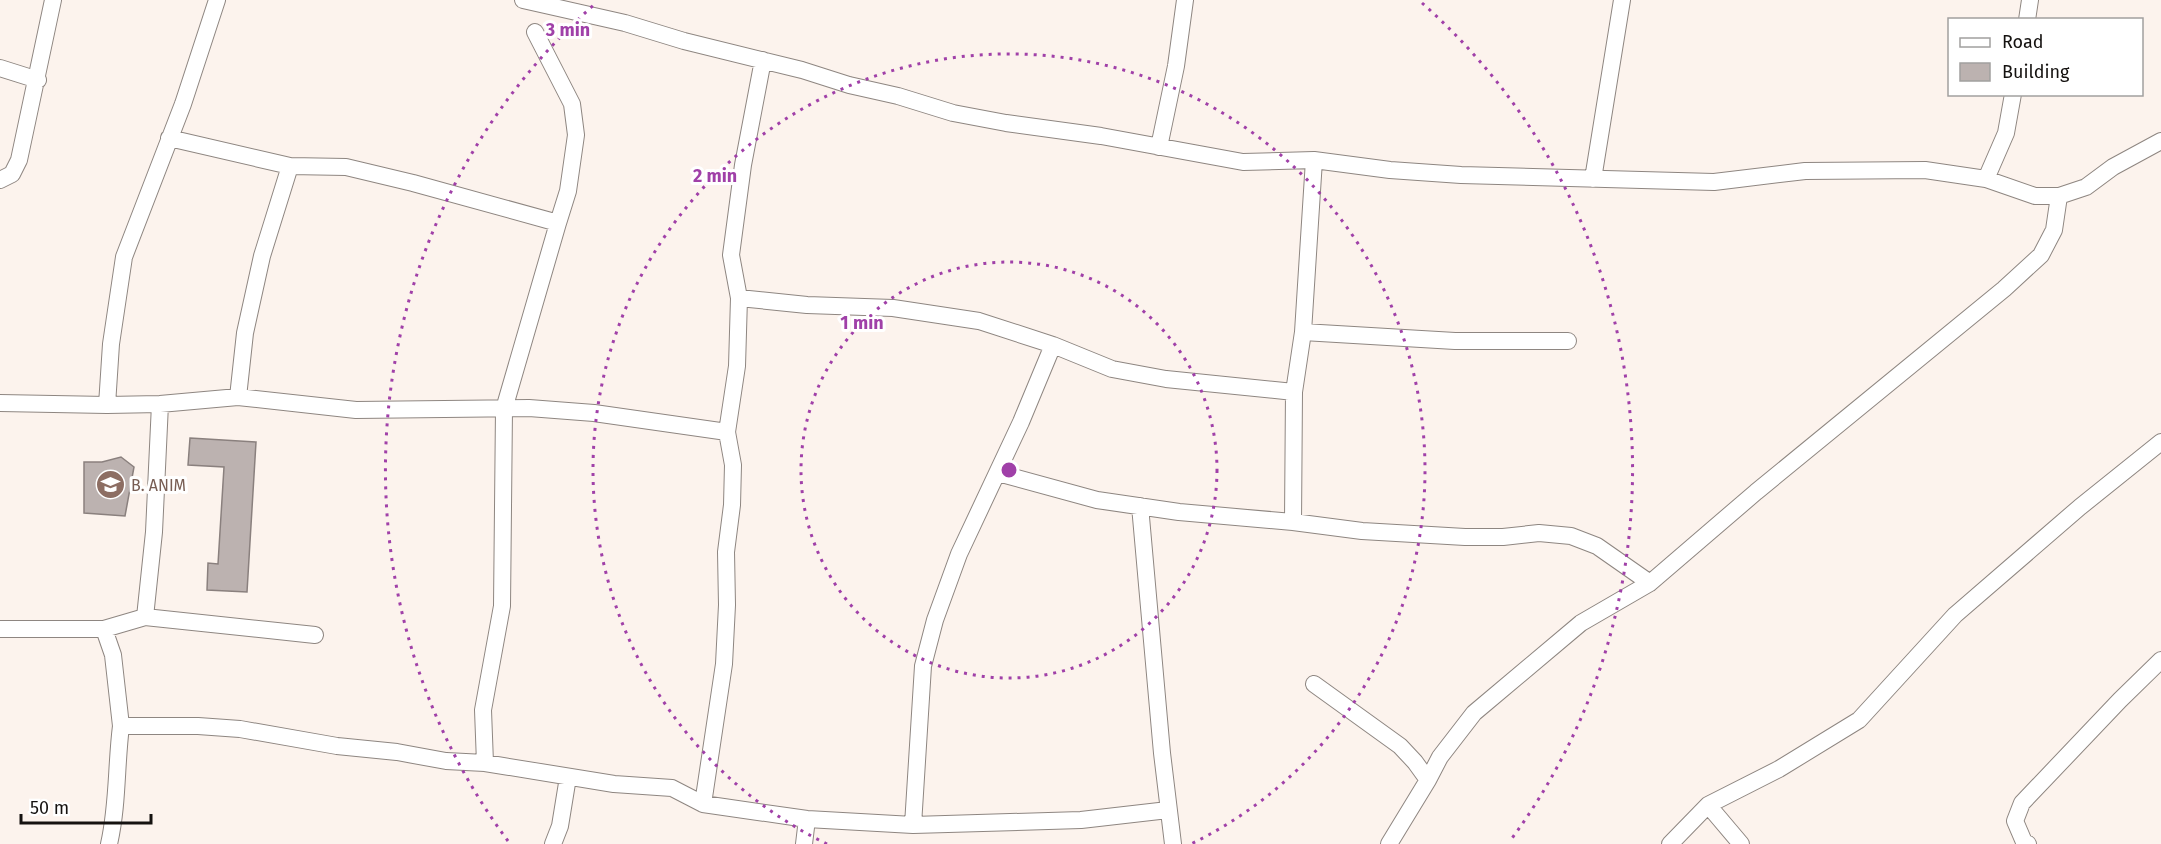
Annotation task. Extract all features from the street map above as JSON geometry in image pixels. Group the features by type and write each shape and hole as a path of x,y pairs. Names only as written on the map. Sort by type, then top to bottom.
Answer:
{"street":[{"path":"0,180 12,174 19,160 38,80 46,26 53,0"},
{"path":"107,405 111,344 124,257 183,104 218,0"},
{"path":"524,0 625,23 953,113 1006,123 1101,135 1242,162 1314,160 1390,170 1714,182 1805,171 1925,170 1986,179 2035,196 2059,196 2086,187 2114,167 2161,141"},
{"path":"1159,147 1176,66 1185,0"},
{"path":"1593,179 1622,0"},
{"path":"2027,18 2030,0"},
{"path":"485,763 483,710 502,606 504,409 568,191 576,135 572,104 535,32"},
{"path":"703,804 724,664 727,605 726,552 732,505 733,465 727,432 737,366 739,298 731,255 743,165 763,60"},
{"path":"0,68 38,80"},
{"path":"1986,179 2006,134 2013,96"},
{"path":"169,138 290,166 346,168 413,183 558,224"},
{"path":"1293,522 1294,392 1303,332 1314,160"},
{"path":"238,397 245,333 262,256 290,166"},
{"path":"1389,844 1440,757 1474,713 1581,623 1650,584 1756,492 2012,282 2041,255 2054,230 2059,196"},
{"path":"739,298 807,305 893,308 979,321 1053,345 1112,369 1166,379 1294,392"},
{"path":"1303,332 1455,341 1568,341"},
{"path":"913,825 923,666 932,631 959,554 998,473 1053,345"},
{"path":"0,403 160,404 238,397 356,410 529,408 594,413 727,432"},
{"path":"145,617 154,532 160,404"},
{"path":"1670,844 1708,805 1779,769 1859,720 1955,615 2080,507 2161,442"},
{"path":"998,473 1096,500 1179,512 1293,522 1362,531 1464,537 1503,537 1539,533 1571,536 1597,546 1650,584"},
{"path":"1140,506 1173,844"},
{"path":"0,629 104,629 145,617 315,635"},
{"path":"104,629 113,655 121,726 116,797 109,844"},
{"path":"2028,844 2024,842 2015,821 2022,802 2161,660"},
{"path":"1314,684 1400,746 1428,780"},
{"path":"121,726 198,726 240,729 337,747 485,763 614,784 672,788 703,804 807,819 913,825 1081,820 1168,810"},
{"path":"553,844 560,826 568,777"},
{"path":"1708,805 1741,844"},
{"path":"804,844 807,819"}],"building":[{"path":"190,438 256,442 247,592 207,590 208,563 218,564 224,467 188,465"},
{"path":"121,457 134,467 125,516 84,513 84,462 102,462"}],"place":[{"name":"B. ANIM","path":"110,485"}]}
